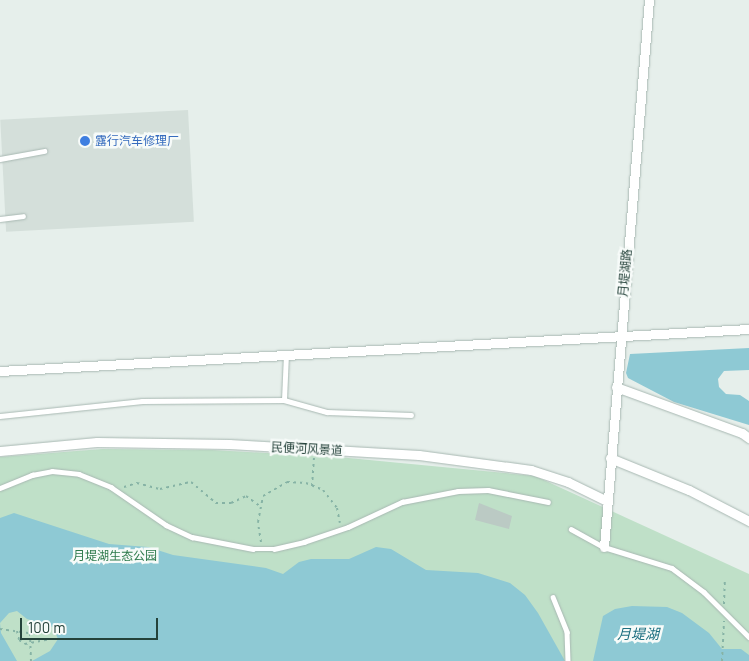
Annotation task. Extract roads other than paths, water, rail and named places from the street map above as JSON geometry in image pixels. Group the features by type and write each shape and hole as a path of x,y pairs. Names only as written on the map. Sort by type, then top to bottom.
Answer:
{"street":[{"name":"月堤湖路","path":"604,547 649,0"},
{"path":"0,371 749,329"},
{"path":"616,388 742,433 749,438"},
{"name":"民便河风景道","path":"0,452 97,442 313,449 419,455 502,465 568,482 607,501"},
{"path":"610,458 689,490 749,521"}],"lane":[{"path":"0,159 44,151"},
{"path":"0,219 23,216"},
{"path":"284,400 286,354"},
{"path":"0,416 23,411 142,401 284,400 327,412 411,415"},
{"path":"0,488 32,475 52,471 79,474 117,491 166,524 192,537 228,546 262,549 304,542 340,530 402,502 458,491 488,490 548,502"},
{"path":"571,529 604,547 672,568 704,592 749,637"},
{"path":"553,597 564,624 568,661"}],"water":[{"path":"749,348 749,370 724,371 718,379 719,387 726,394 740,395 749,401 749,425 674,402 628,378 626,373 630,354"},
{"path":"14,513 109,544 148,547 173,555 266,568 283,574 299,562 311,559 349,559 376,547 391,549 426,570 478,573 510,583 525,595 538,613 565,661 32,661 50,651 58,639 53,627 27,619 17,611 9,613 0,623 0,518"},
{"name":"月堤湖","path":"632,606 667,607 682,613 709,633 722,649 741,649 749,655 749,661 593,661 603,616 615,609"},
{"path":"0,623 1,633 17,661 0,661"}],"place":[{"name":"露行汽车修理厂","path":"85,141"}],"park label":[{"name":"月堤湖生态公园","path":"115,556"}]}
